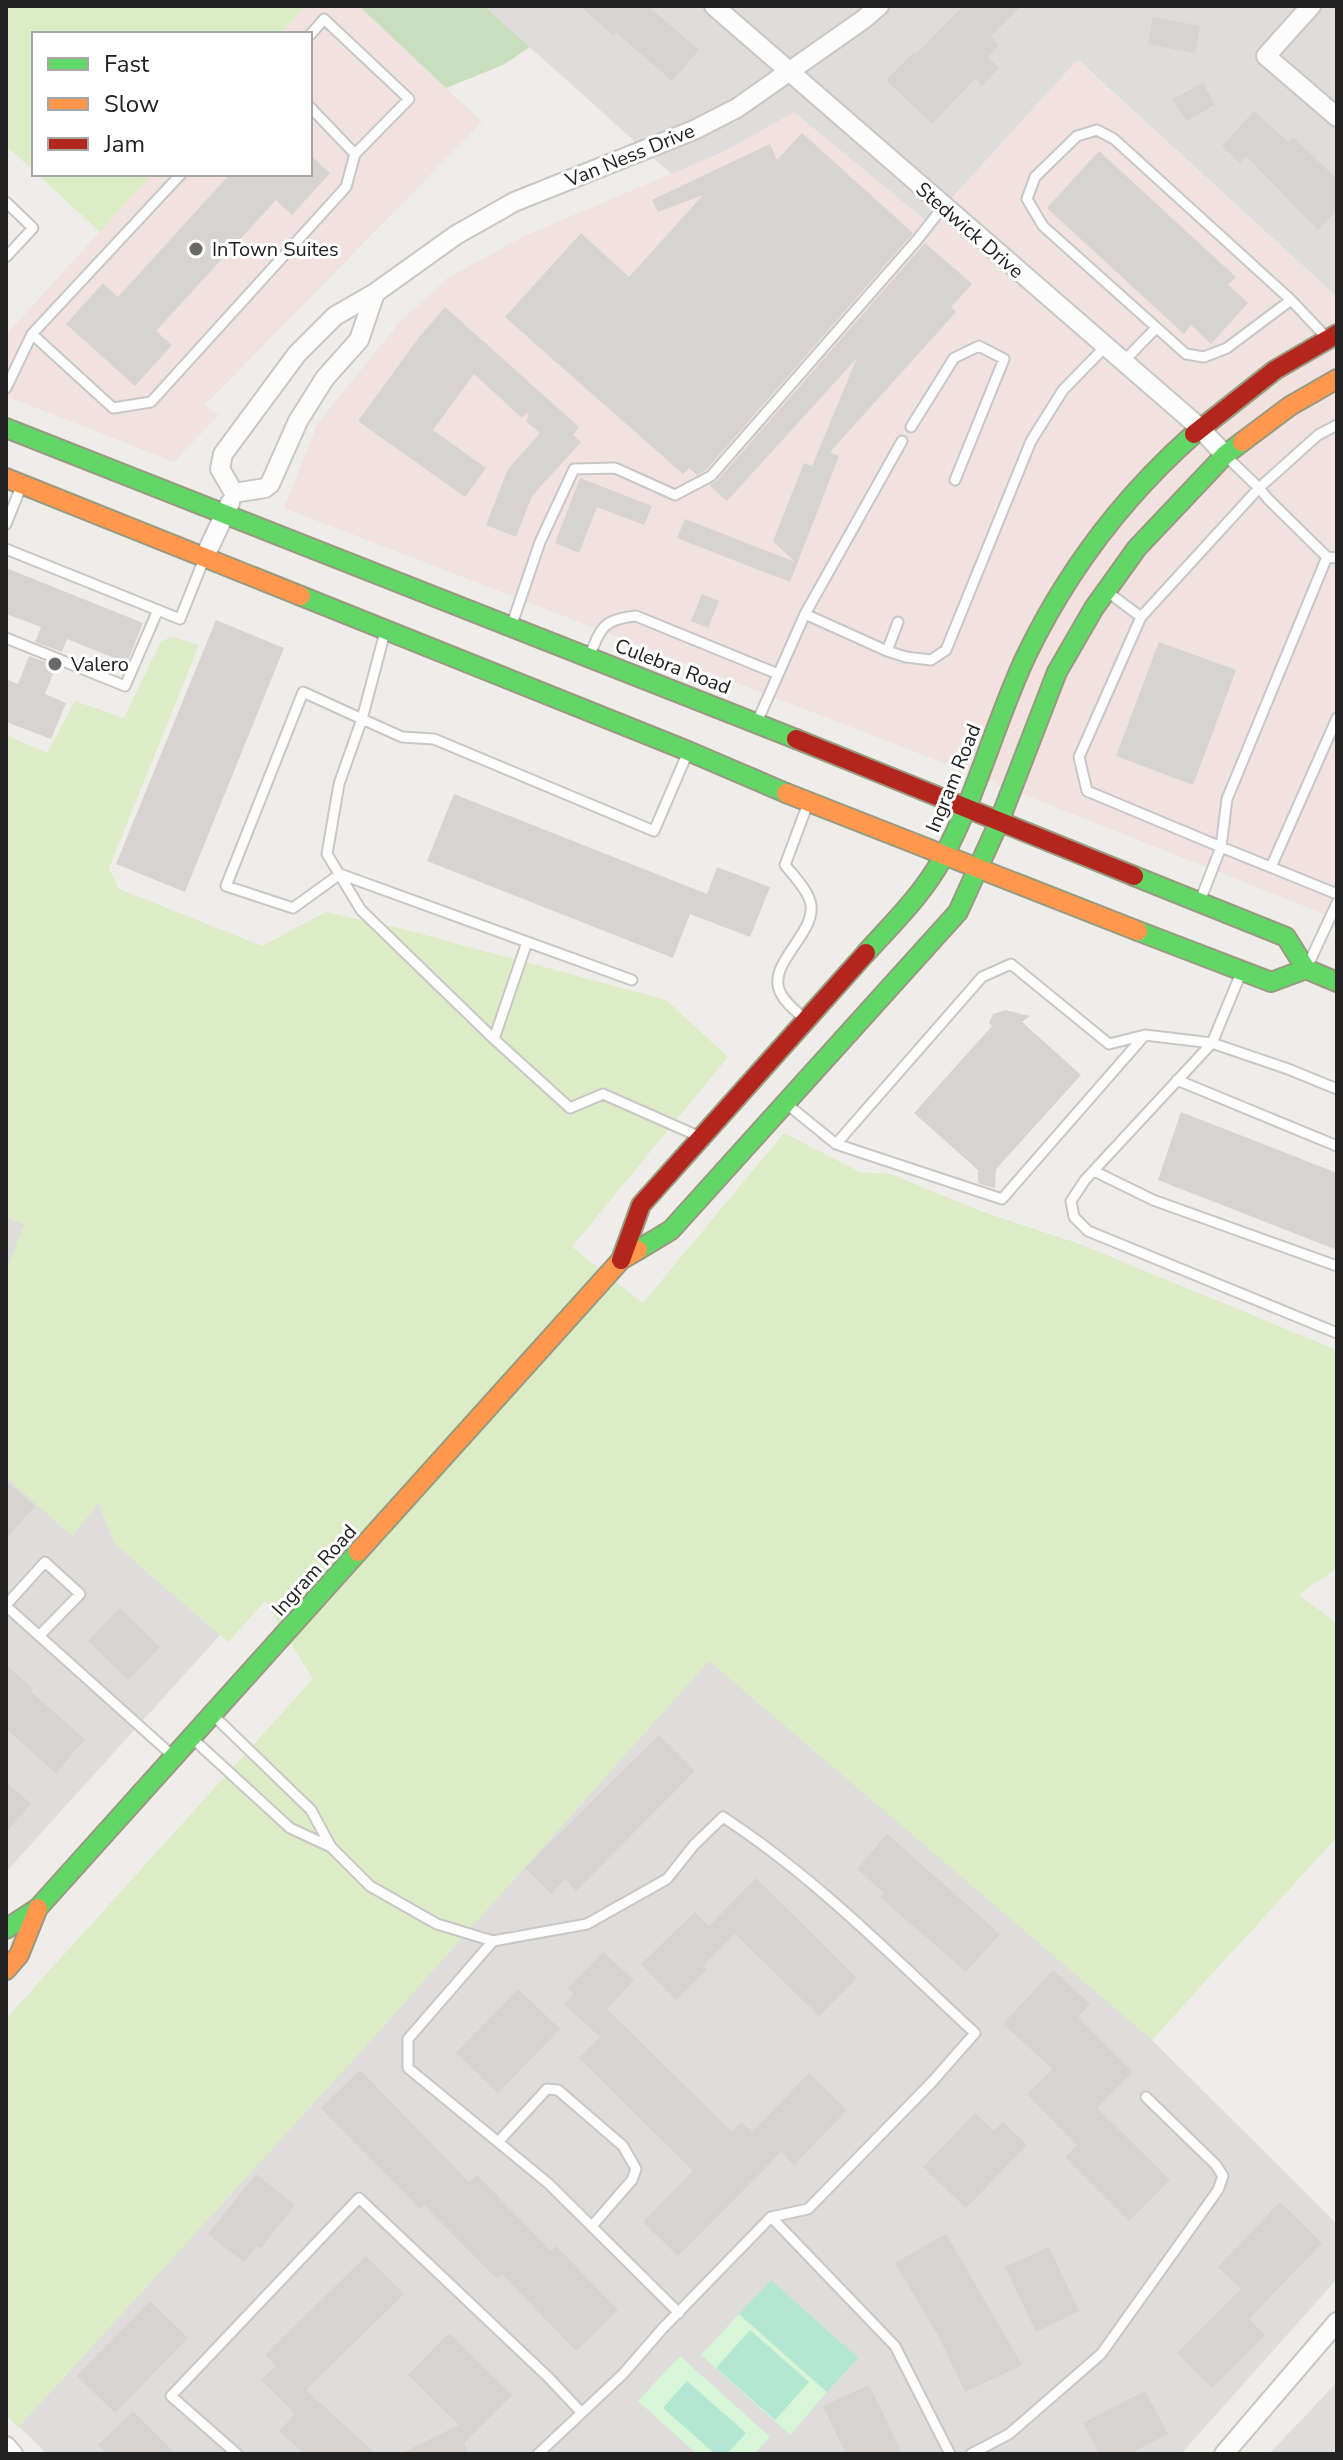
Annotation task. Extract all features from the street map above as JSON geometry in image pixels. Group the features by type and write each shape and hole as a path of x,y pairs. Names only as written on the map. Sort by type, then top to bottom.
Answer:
{"street":[{"name":"Stedwick Drive","path":"714,6 1199,427 1225,455"},
{"name":"Van Ness Drive","path":"234,493 220,469 223,454 297,354 335,316 375,293 456,235 514,202 694,130 737,108 879,6"},
{"path":"1311,6 1266,56 1337,117"},
{"path":"205,556 234,493 265,488 270,484 298,421 325,378 359,340 375,293"},
{"name":"Ingram Road","path":"621,1260 641,1205 919,894 944,855 1026,656 1064,582 1108,521 1152,471 1199,427 1264,378 1332,336"},
{"name":"Ingram Road","path":"6,1929 38,1908 214,1716 621,1260 671,1230 958,912 999,822 1057,672 1106,591 1137,548 1225,455 1290,406 1337,379"},
{"name":"Culebra Road","path":"6,428 756,723 1286,937 1306,969"},
{"path":"14,481 688,751 808,803 1271,982 1306,969 1337,982"},
{"name":"Ingram Road","path":"6,1970 19,1955 38,1908"},
{"path":"1224,2454 1337,2322"},
{"path":"6,2446 13,2454"}],"lane":[{"path":"32,334 113,408 151,402 346,187 355,154 409,99 324,19 312,33"},
{"path":"312,109 355,154"},
{"path":"1291,300 1227,348 1204,357 1186,354 1043,226 1027,199 1035,177 1077,136 1097,130 1114,139 1332,336"},
{"path":"6,388 32,334 179,176"},
{"path":"6,202 33,228 6,257"},
{"path":"511,627 540,542 574,469 615,468 675,495 711,476 943,207"},
{"path":"1123,362 1156,328"},
{"path":"911,427 954,358 979,346 1004,359 955,480"},
{"path":"805,614 906,657 931,660 946,650 1031,441 1063,390 1105,347"},
{"path":"1337,425 1318,435 1259,488 1141,617 1079,757 1087,791 1337,894"},
{"path":"756,723 805,614 902,441"},
{"path":"1199,902 1221,847 1227,799 1332,558 1225,455"},
{"path":"6,524 14,481"},
{"path":"6,549 180,619 205,556"},
{"path":"1106,591 1141,617"},
{"path":"6,638 125,686 158,610"},
{"path":"590,657 600,628 618,618 636,616 778,674"},
{"path":"887,651 898,622"},
{"path":"386,629 362,719 339,784 327,854 361,910 570,1108 603,1094 701,1138"},
{"path":"340,874 293,908 226,886 303,692 402,737 434,739 654,831 688,751"},
{"path":"1271,867 1337,718"},
{"path":"806,1020 778,989 779,974 812,917 810,901 785,865 808,803"},
{"path":"340,874 632,980"},
{"path":"1306,969 1337,903"},
{"path":"494,1039 527,942"},
{"path":"836,1144 982,977 1011,964 1109,1044 1145,1035 1212,1043 1337,1089"},
{"path":"1242,971 1212,1043 1094,1171 1071,1201 1074,1217 1088,1231 1337,1333"},
{"path":"785,1103 836,1144 1002,1199 1145,1035"},
{"path":"1177,1080 1337,1146"},
{"path":"1094,1171 1153,1200 1337,1266"},
{"path":"39,1636 80,1594 45,1562 6,1606 39,1636 134,1722 174,1757"},
{"path":"214,1716 311,1810 331,1847 370,1886 437,1924 493,1941 587,1924 667,1879 694,1845 723,1817 752,1836 850,1918 975,2033 932,2082 808,2209 771,2217 623,2374 539,2454"},
{"path":"193,1739 290,1828 331,1847"},
{"path":"493,1941 408,2039 408,2068 549,2184 679,2313"},
{"path":"498,2142 547,2089 558,2090 623,2146 636,2169 632,2180 592,2226"},
{"path":"971,2454 1009,2434 1101,2354 1218,2190 1223,2176 1216,2165 1146,2097"},
{"path":"237,2454 171,2396 359,2198 581,2412"},
{"path":"771,2217 895,2346 950,2454"}],"shaded area":[{"path":"306,6 359,6 482,122 205,405 219,415 174,462 6,396 6,335 150,176 312,176 312,32 282,32"},
{"path":"484,6 1337,6 1337,297 1078,60 929,223 723,152 671,174"},
{"path":"1077,60 1337,297 1337,919 957,768 284,508 317,424 399,323 446,279 524,236 723,152 794,112 929,223"},
{"path":"6,1136 78,1451 115,1544 220,1635 6,1872"},
{"path":"539,1430 1337,2224 1337,2279 1181,2454 47,2454 6,2414 6,2019"},
{"path":"1337,2382 1337,2454 1269,2454"}],"green space":[{"path":"6,6 306,6 282,32 32,32 32,169 6,146"},
{"path":"359,6 484,6 530,47 503,65 446,88"},
{"path":"39,176 150,176 100,232"},
{"path":"173,637 199,645 109,868 119,889 262,946 326,912 403,929 666,1000 728,1057 572,1247 643,1303 784,1133 860,1172 891,1174 980,1211 1077,1243 1337,1350 1337,1568 1299,1595 1337,1623 1337,1837 1152,2040 709,1661 366,2046 18,2428 6,2414 6,2019 313,1679 265,1601 228,1642 115,1544 99,1503 72,1536 6,1477 6,1271 24,1224 6,1217 6,735 47,753 75,701 124,718 161,641"},
{"path":"771,2280 858,2358 827,2392 739,2314"},
{"path":"739,2314 827,2392 790,2435 701,2355"},
{"path":"750,2330 809,2382 775,2420 716,2368"},
{"path":"680,2356 770,2437 754,2454 697,2454 638,2401"},
{"path":"687,2381 746,2433 727,2454 715,2454 663,2408"}],"building":[{"path":"580,6 648,6 699,50 672,81 616,32 613,35"},
{"path":"963,6 1021,6 991,36 999,45 988,57 999,68 982,86 975,79 932,124 886,80"},
{"path":"1153,17 1200,26 1195,53 1148,44"},
{"path":"1203,83 1215,105 1186,121 1173,99"},
{"path":"1254,111 1288,142 1293,137 1337,179 1337,210 1318,230 1246,156 1240,163 1222,146"},
{"path":"802,133 913,233 706,470 697,475 689,468 683,474 505,317 581,233 629,277 703,195 658,212 652,200 770,144 777,160"},
{"path":"1099,151 1236,277 1228,285 1248,303 1211,344 1191,325 1184,334 1047,208"},
{"name":"InTown Suites","path":"312,157 330,173 292,215 276,200 156,331 172,345 135,386 66,324 103,283 118,297 228,176 312,176"},
{"path":"925,243 972,284 951,307 956,312 830,452 839,456 790,582 677,538 685,519 795,562 773,541 804,463 812,466 857,358 727,501 709,485 717,481"},
{"path":"445,307 579,427 573,435 581,442 532,496 516,537 486,525 508,469 540,433 526,421 529,414 522,418 474,374 433,430 486,468 465,497 358,421"},
{"path":"580,478 652,506 644,525 597,507 579,553 555,543"},
{"path":"6,568 143,623 127,663 67,639 62,652 35,642 41,627 6,614"},
{"path":"702,594 719,601 708,628 691,621"},
{"path":"216,620 284,648 185,892 116,864"},
{"path":"1159,642 1236,670 1193,785 1116,756"},
{"path":"29,656 56,666 45,694 66,703 51,739 6,722 6,679 18,684"},
{"path":"454,794 707,894 717,867 770,887 750,937 690,914 673,958 427,861"},
{"path":"1005,1010 1030,1016 1022,1022 1081,1075 996,1169 995,1188 978,1183 978,1170 914,1113 992,1026 989,1023 993,1014"},
{"path":"1181,1112 1337,1173 1337,1250 1158,1180"},
{"path":"6,1481 35,1506 6,1539"},
{"path":"120,1608 160,1647 128,1680 88,1641"},
{"path":"6,1665 33,1689 31,1692 85,1739 56,1773 6,1729"},
{"path":"659,1735 695,1771 576,1891 565,1879 551,1894 525,1868"},
{"path":"6,1782 31,1804 6,1832"},
{"path":"887,1834 1000,1934 966,1972 880,1897 884,1893 857,1869"},
{"path":"756,1878 857,1978 819,2016 735,1934 703,1966 707,1970 676,2000 641,1964 695,1912 709,1926"},
{"path":"603,1952 634,1980 607,2009 732,2132 741,2122 752,2132 809,2073 847,2110 794,2165 781,2152 678,2256 643,2222 693,2171 579,2058 600,2037 564,2004 574,1994 568,1988"},
{"path":"1053,1970 1090,2004 1078,2017 1133,2072 1097,2108 1170,2180 1129,2221 1065,2157 1077,2145 1027,2094 1053,2069 1003,2024"},
{"path":"518,1989 560,2029 498,2093 456,2053"},
{"path":"360,2070 469,2182 477,2175 551,2251 556,2246 618,2310 576,2351 502,2274 497,2279 424,2205 420,2209 321,2108"},
{"path":"975,2113 994,2131 1003,2122 1027,2145 966,2208 923,2167"},
{"path":"256,2174 295,2205 261,2248 257,2246 244,2262 208,2234"},
{"path":"1280,2202 1322,2243 1249,2319 1265,2335 1212,2388 1177,2353 1241,2289 1218,2267"},
{"path":"946,2234 1022,2365 965,2392 940,2339 895,2263"},
{"path":"1049,2247 1079,2311 1036,2332 1005,2267"},
{"path":"366,2256 404,2294 306,2390 376,2454 305,2454 279,2431 295,2414 261,2380 276,2366 265,2355"},
{"path":"150,2301 188,2338 115,2413 77,2376"},
{"path":"449,2333 512,2395 464,2443 469,2454 400,2454 459,2425 408,2375"},
{"path":"869,2385 902,2454 846,2454 823,2406"},
{"path":"1145,2391 1168,2434 1129,2454 1099,2454 1083,2423"},
{"path":"133,2411 176,2454 107,2454 98,2445"}],"traffic: fast":[{"path":"6,428 796,739"},
{"path":"866,953 917,896 942,859 966,810 1026,656 1078,565 1120,510 1194,434"},
{"path":"638,1250 671,1230 958,912 999,822 1057,672 1094,608 1137,548 1225,455 1242,442"},
{"path":"301,596 786,793"},
{"path":"1134,876 1286,937 1306,969 1337,982"},
{"path":"1138,931 1271,982 1306,969"},
{"path":"6,1929 38,1908 358,1552"}],"traffic: slow":[{"path":"1242,442 1290,406 1337,379"},
{"path":"6,478 301,596"},
{"path":"786,793 1138,931"},
{"path":"358,1552 621,1260 638,1250"},
{"path":"6,1970 19,1955 38,1908"}],"traffic: jam":[{"path":"1194,434 1275,370 1337,334"},
{"path":"796,739 1134,876"},
{"path":"621,1260 641,1205 866,953"}],"place":[{"name":"InTown Suites","path":"196,249"},
{"name":"Valero","path":"55,664"}]}
